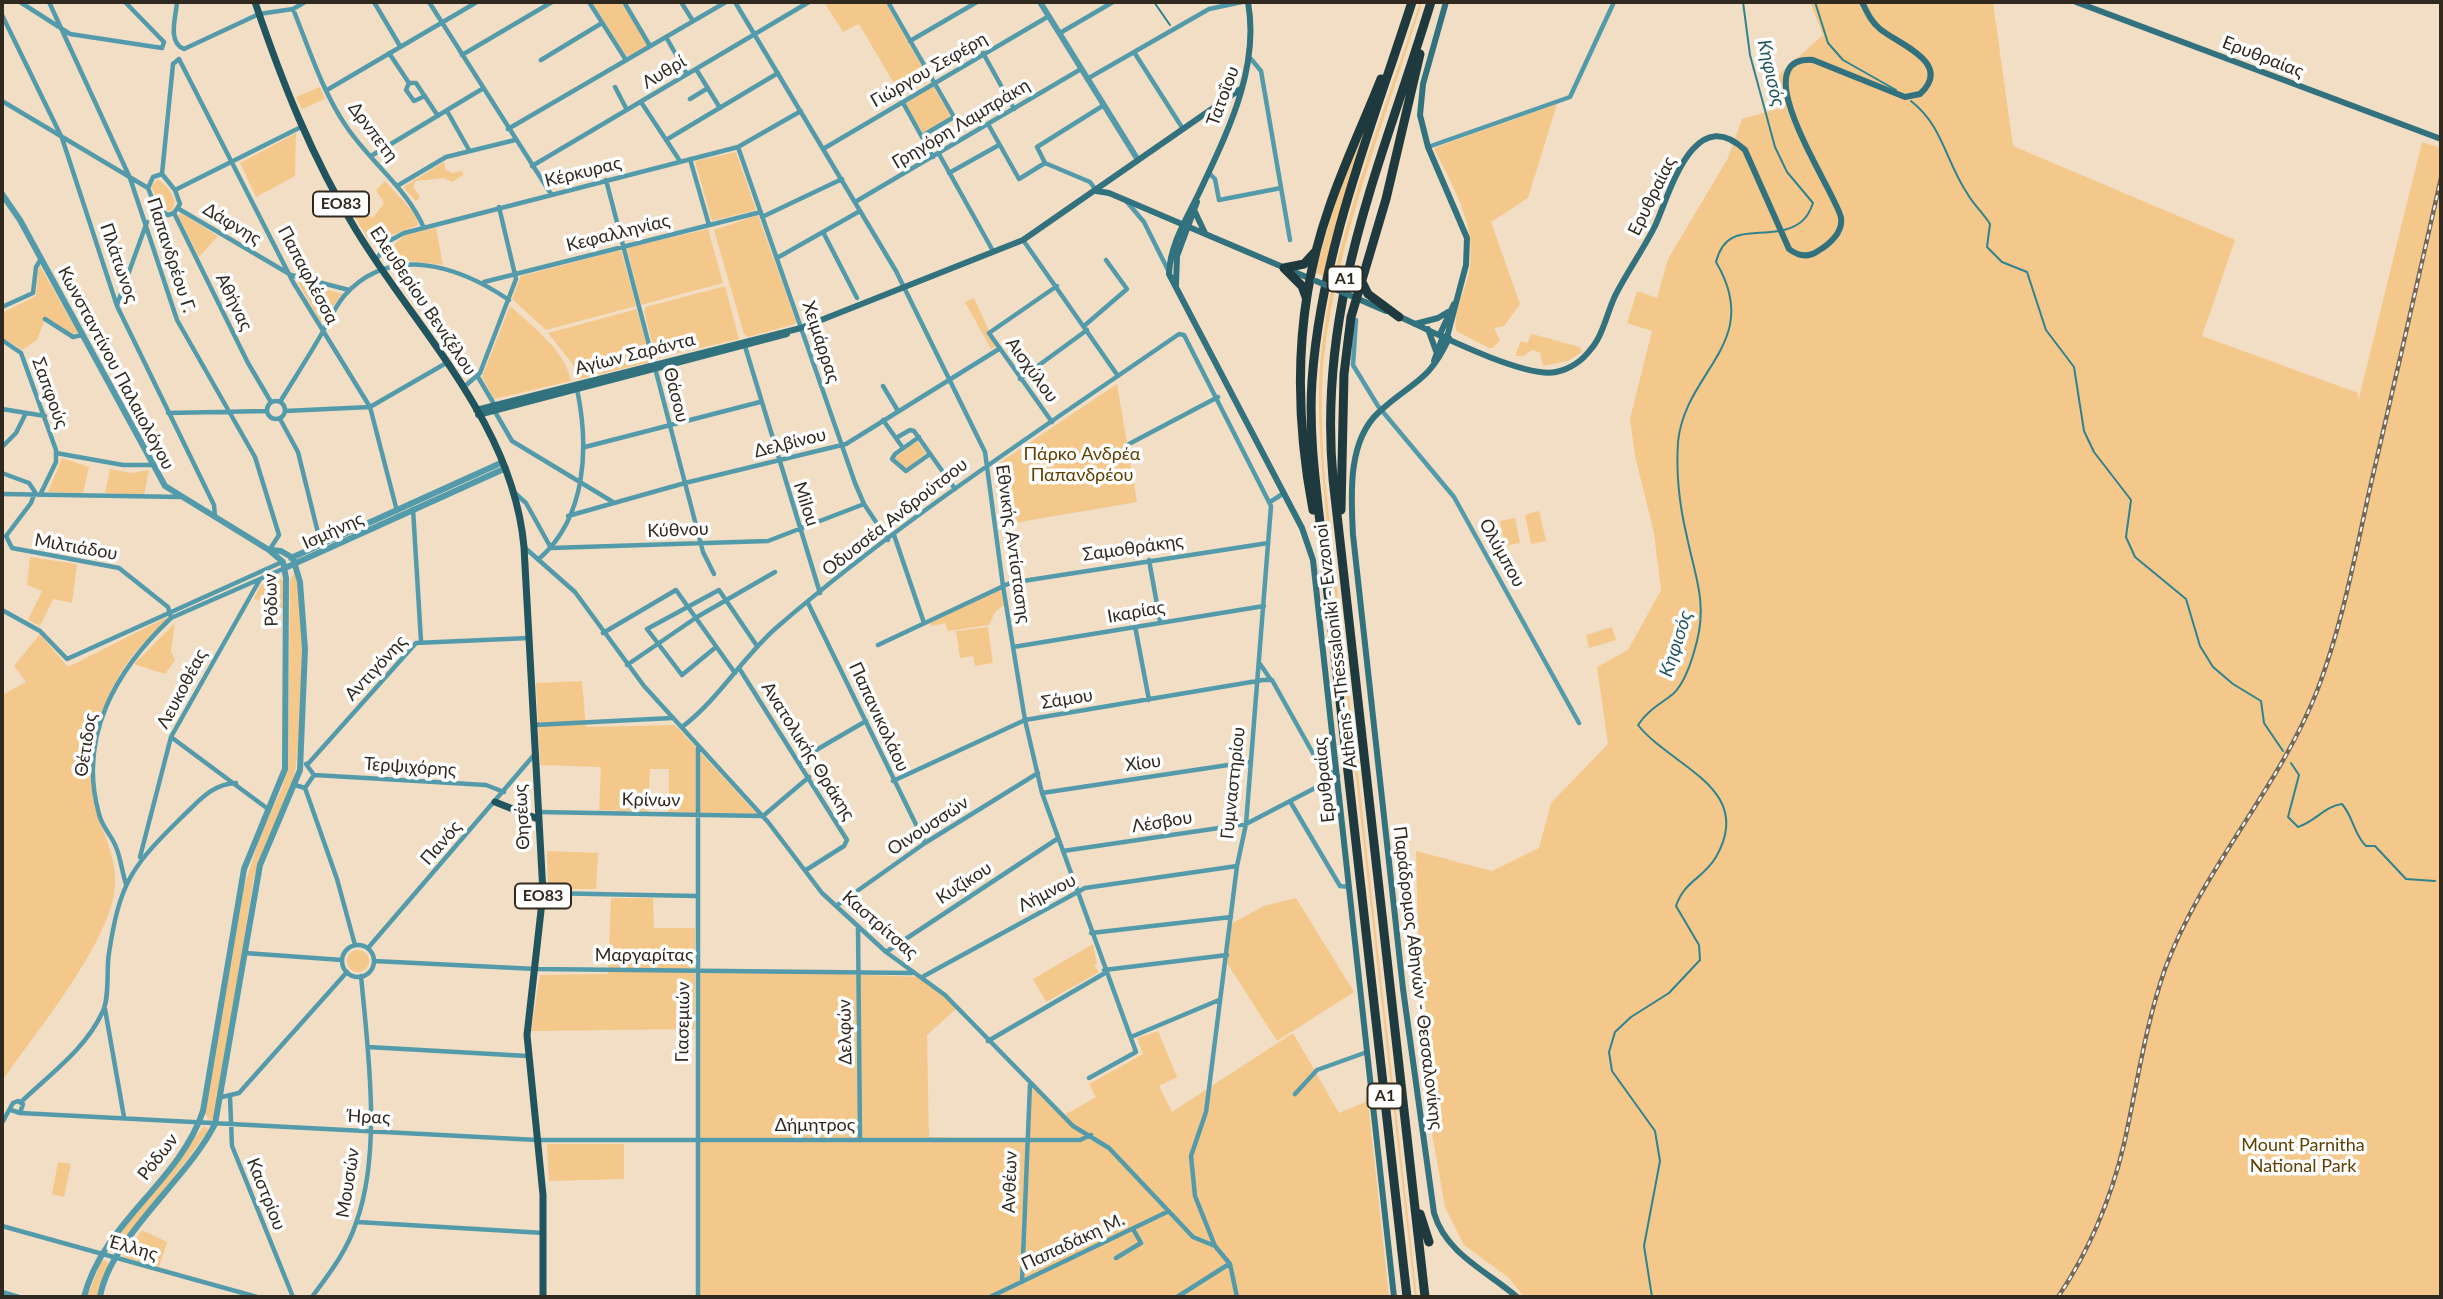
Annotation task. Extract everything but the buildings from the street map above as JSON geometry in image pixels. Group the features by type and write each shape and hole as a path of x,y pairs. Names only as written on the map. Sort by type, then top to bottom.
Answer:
{"highway":[{"name":"Athens - Thessaloniki - Evzonoi","path":"1407,1297 1311,415 1317,331 1339,233 1412,2"},
{"name":"Athens - Thessaloniki - Evzonoi","path":"1425,1297 1330,452 1329,386 1335,334 1359,227 1431,2"},
{"path":"1341,547 1344,374 1353,319 1352,297 1372,247 1415,81 1425,21"},
{"path":"1324,548 1313,510 1303,444 1301,376 1306,299 1313,280 1317,250 1328,208 1402,32"},
{"path":"1284,268 1304,264 1317,250"},
{"path":"1284,268 1302,286 1306,299"},
{"path":"1362,275 1368,294 1399,317"},
{"path":"1414,1196 1429,1242"}],"main road":[{"name":"Ελευθερίου Βενιζέλου","path":"255,2 301,127 328,181 376,261 464,387 504,465"},
{"name":"Τατοΐου","path":"1186,226 1243,86 1251,59 1253,35 1248,2"},
{"name":"Παράδρομος Αθηνών - Θεσσαλονίκης","path":"1446,2 1420,98 1421,127 1465,230 1468,252 1459,292 1433,366 1419,383 1381,410 1365,429 1357,454 1352,498 1353,536 1403,989 1431,1197 1438,1224 1452,1246 1517,1297"},
{"name":"Ερυθραίας","path":"1097,191 1124,199 1415,324 1537,373 1557,372 1578,363 1595,343 1628,270 1655,226 1677,169 1690,152 1703,142 1725,138 1745,150 1783,239 1795,254 1811,255 1832,241 1841,224 1840,212 1820,178 1798,126 1786,85 1792,67 1802,61 1813,60 1905,97 1920,94 1929,82 1928,66 1921,56 1879,28 1862,2"},
{"name":"Ερυθραίας","path":"2076,2 2441,139"},
{"path":"1138,160 1243,86"},
{"name":"Αγίων Σαράντα","path":"477,412 801,328 1023,240 1138,160"},
{"path":"1169,218 1193,209 1198,223 1207,234 1189,237 1181,245"},
{"name":"Ερυθραίας","path":"1178,290 1175,266 1186,226"},
{"path":"1170,274 1172,254 1186,226"},
{"name":"Ερυθραίας","path":"1170,274 1306,537 1315,572 1394,1297"},
{"name":"Παράδρομος Αθηνών - Θεσσαλονίκης","path":"1433,366 1459,292"},
{"path":"1415,324 1438,318 1451,309"},
{"path":"1428,329 1436,352"},
{"name":"Αγίων Σαράντα","path":"494,407 577,389 655,366"},
{"name":"Θησέως","path":"504,465 516,494 523,547 543,893 536,969 528,1016 527,1056 545,1233 543,1297"},
{"path":"495,802 538,816"}],"street":[{"path":"20,2 62,31 159,48 164,44 125,2"},
{"name":"Παπανδρέου Γ.","path":"49,2 130,178 147,222 177,320 255,457 278,527 279,538 269,550"},
{"path":"177,2 173,37 179,47 188,48 260,14 293,9 305,2"},
{"path":"374,2 400,46"},
{"path":"429,2 551,194"},
{"path":"326,90 477,2"},
{"path":"462,55 552,2"},
{"path":"589,2 626,60"},
{"path":"624,2 650,46"},
{"path":"681,2 693,21"},
{"path":"508,129 726,2"},
{"name":"Εθνικής Αντίστασης","path":"735,2 904,286 950,378 988,464 1013,647 1025,720 1042,793 1136,1052 1089,1078"},
{"name":"Λυθρί","path":"532,166 809,2"},
{"path":"889,2 954,117 922,136"},
{"path":"910,40 977,2"},
{"path":"1040,2 1138,160"},
{"path":"1060,33 1112,2"},
{"path":"1087,79 1213,8 1242,2"},
{"path":"1428,147 1570,97 1614,2"},
{"name":"Δρνπετη","path":"293,9 326,90 345,124 415,208 424,228"},
{"name":"Πλάτωνος","path":"2,15 62,138 117,306 214,505 215,517"},
{"name":"Γιώργου Σεφέρη","path":"823,149 1049,16"},
{"path":"541,60 602,23"},
{"path":"666,37 687,74"},
{"path":"389,52 409,83"},
{"path":"1133,52 1183,129"},
{"path":"983,53 1014,109"},
{"name":"Παπαφλέσσα","path":"162,174 174,61 180,59 322,332 370,407 398,514"},
{"path":"1251,59 1261,71 1290,240"},
{"path":"696,69 720,108"},
{"name":"Γρηγόρη Λαμπράκη","path":"855,202 1082,69"},
{"path":"666,140 778,73"},
{"path":"409,83 416,83 438,116"},
{"path":"409,83 406,90 414,101 425,96"},
{"path":"615,87 627,110"},
{"path":"690,99 708,88"},
{"path":"371,156 482,89"},
{"path":"2,101 148,188 162,213 174,214 179,209 175,190 162,174 153,177 148,188"},
{"path":"902,101 922,136 949,173 993,251"},
{"path":"641,102 680,161"},
{"path":"1045,163 1037,147 1104,105"},
{"path":"447,111 469,150"},
{"name":"Κέρκυρας","path":"376,261 398,235 738,147 801,111"},
{"path":"988,124 1020,178 1027,185"},
{"path":"175,190 301,127"},
{"path":"397,186 446,156 515,140"},
{"path":"949,173 999,145"},
{"name":"Χειμάρρας","path":"738,147 864,504 888,540"},
{"path":"690,159 709,225"},
{"path":"1020,178 1045,163 1090,183 1097,191"},
{"path":"1208,172 1216,179 1219,200 1281,188"},
{"name":"Κεφαλληνίας","path":"483,283 709,225 762,215 842,179"},
{"name":"Θάσου","path":"606,180 701,543 714,575"},
{"name":"Κωνσταντίνου Παλαιολόγου","path":"2,194 41,259 164,486 269,550"},
{"name":"Ερυθραίας","path":"1124,199 1144,222 1170,274"},
{"path":"464,387 478,377 509,300 516,274 499,207"},
{"name":"Δάφνης","path":"179,209 291,275 350,290"},
{"path":"777,258 860,211"},
{"name":"Αθήνας","path":"174,214 248,363 271,402"},
{"path":"117,306 147,222"},
{"path":"823,232 857,298"},
{"path":"1023,240 1118,376"},
{"path":"382,251 395,265"},
{"path":"2,307 33,293 36,267 41,259"},
{"path":"1020,379 1086,328 1127,289 1106,260"},
{"path":"280,401 350,290 382,268 395,265 428,265 483,283 509,300"},
{"name":"Αισχύλου","path":"1052,422 999,349 990,331 1057,286"},
{"path":"46,319 73,337 82,335"},
{"name":"Ολύμπου","path":"1353,319 1352,361 1381,410 1454,497 1579,723"},
{"name":"Οδυσσέα Ανδρούτσου","path":"682,727 735,673 757,646 820,593 988,464 1179,334 1184,335"},
{"name":"Γυμναστηρίου","path":"1184,335 1270,502 1264,606 1248,762 1246,824 1237,866 1206,1112 1191,1156 1195,1196 1215,1246"},
{"name":"Σαπφούς","path":"2,340 20,352 56,453 123,466 152,465"},
{"name":"Milou","path":"744,344 820,593"},
{"name":"Δελβίνου","path":"568,516 685,483 842,445 999,349"},
{"path":"285,411 370,407 448,362"},
{"path":"478,377 512,440 614,503"},
{"path":"883,386 898,411"},
{"path":"540,558 551,548 581,483 585,447 577,389"},
{"path":"1129,444 1218,397"},
{"path":"267,411 271,402 280,401"},
{"path":"280,401 285,411"},
{"path":"585,447 760,402"},
{"path":"2,410 45,416"},
{"path":"168,413 267,411"},
{"path":"267,411 271,418 280,419"},
{"path":"280,419 285,411"},
{"path":"2,447 16,433 26,413"},
{"path":"280,419 298,452 321,545"},
{"path":"883,420 903,448"},
{"path":"896,438 912,429 954,489"},
{"path":"919,437 892,457 904,471 930,454"},
{"path":"37,495 56,462 56,453"},
{"name":"Ισμήνης","path":"171,615 504,465"},
{"path":"2,473 29,483 37,495"},
{"path":"1270,502 1284,493"},
{"path":"2,494 180,497"},
{"path":"516,494 526,503 551,548"},
{"name":"Μιλτιάδου","path":"37,495 7,534 6,541 12,548 119,568 162,600 171,615"},
{"name":"Κύθνου","path":"551,548 768,541 864,504"},
{"path":"412,507 421,641"},
{"name":"Ισμήνης","path":"295,560 321,545 398,514"},
{"path":"894,536 925,623"},
{"name":"Σαμοθράκης","path":"878,645 1003,586 1076,570 1268,543"},
{"name":"Καστρίτσας","path":"523,547 540,558 575,592 627,665 698,747 763,816 836,906 886,952 914,973 924,976 1073,1126 1109,1148 1193,1237 1215,1246 1230,1264 1237,1297"},
{"name":"Ρόδων","path":"100,1297 116,1258 197,1154 215,1124 226,1097 260,865 304,764 305,649 302,593 295,560 281,551 269,550"},
{"name":"Ρόδων","path":"85,1297 100,1253 183,1149 198,1124 244,869 285,769 284,565 269,550"},
{"path":"1149,560 1160,621"},
{"name":"Ισμήνης","path":"171,615 259,581 284,565"},
{"path":"627,665 697,617 775,572"},
{"name":"Λευκοθέας","path":"139,860 171,737 259,581"},
{"path":"716,647 682,675 647,631 717,590 727,600 757,646"},
{"path":"603,633 674,591 678,592 735,673"},
{"name":"Παπανικολάου","path":"808,603 925,843"},
{"name":"Ικαρίας","path":"1013,647 1264,606"},
{"path":"2,610 40,631 65,659 171,615"},
{"name":"Θέτιδος","path":"126,884 117,851 100,820 96,803 95,755 105,708 120,676 142,645 171,615"},
{"path":"1136,626 1149,700"},
{"name":"Αντιγόνης","path":"304,764 407,652 421,641 529,638"},
{"path":"1259,660 1315,757 1325,768 1338,776"},
{"name":"Ανατολικής Θράκης","path":"739,668 799,760 848,843 806,870"},
{"name":"Σάμου","path":"893,781 1025,720 1272,680"},
{"path":"533,725 672,718"},
{"path":"799,760 866,721"},
{"path":"171,737 268,809"},
{"name":"Γιασεμιών","path":"698,747 698,1297"},
{"name":"Πανός","path":"368,948 535,754"},
{"name":"Χίου","path":"1042,793 1248,762"},
{"path":"304,764 314,775 305,788"},
{"name":"Οινουσσών","path":"836,906 925,843 1038,773"},
{"name":"Τερψιχόρης","path":"314,775 486,785 503,792"},
{"name":"Λέσβου","path":"1063,851 1246,824 1291,803 1338,776"},
{"path":"763,816 809,778"},
{"name":"Θέτιδος","path":"11,1110 14,1102 22,1108 75,1051 104,1008 109,953 126,884 139,860 211,790 236,783"},
{"path":"295,785 305,788"},
{"path":"305,788 337,879 355,945"},
{"path":"1291,803 1340,886 1349,887"},
{"name":"Κρίνων","path":"538,816 763,816"},
{"name":"Κυζίκου","path":"886,952 1057,839"},
{"name":"Λήμνου","path":"924,976 1077,891 1237,866"},
{"path":"543,893 696,896"},
{"path":"1091,933 1231,917"},
{"name":"Δελφών","path":"858,926 860,1138"},
{"path":"355,945 368,948 374,961 372,968 361,976 347,972 342,960 348,947 355,945"},
{"path":"245,953 342,960"},
{"path":"988,1041 1105,972 1227,955"},
{"name":"Μαργαρίτας","path":"374,961 536,969 914,973"},
{"path":"226,1097 239,1093 347,972"},
{"name":"Μουσών","path":"312,1297 338,1260 357,1222 364,1191 369,1131 368,1047 361,976"},
{"path":"1130,1037 1220,1000"},
{"path":"104,1008 124,1117"},
{"path":"368,1047 527,1056"},
{"path":"1296,1094 1317,1070 1367,1052"},
{"name":"Ανθέων","path":"1022,1282 1030,1083"},
{"name":"Καστρίου","path":"226,1097 232,1146 293,1297"},
{"name":"Ήρας","path":"11,1110 22,1108 33,1115 124,1117 198,1124 537,1140"},
{"path":"2,1122 11,1110"},
{"name":"Δήμητρος","path":"537,1140 1080,1140 1091,1135"},
{"name":"Παπαδάκη Μ.","path":"990,1297 1167,1212"},
{"path":"357,1222 545,1233"},
{"name":"Έλλης","path":"2,1226 257,1297"},
{"path":"1116,1258 1141,1243 1133,1229"},
{"path":"1177,1297 1230,1264"},
{"path":"2,1292 19,1297"}],"green space":[{"path":"592,2 621,2 648,45 628,56 625,54"},
{"path":"824,2 885,2 930,80 902,97 859,24 843,32"},
{"path":"1420,2 1340,266 1324,357 1322,403 1325,480 1415,1297 1326,514 1319,386 1331,289 1343,241 1372,143"},
{"name":"Mount Parnitha National Park","path":"1810,2 1993,2 2013,146 2235,240 2202,336 2358,393 2358,402 2422,142 2441,148 2441,1297 1524,1297 1509,1278 1464,1245 1445,1207 1422,1077 1416,851 1492,871 1539,848 1551,803 1608,744 1597,667 1628,650 1661,590 1654,533 1635,456 1630,419 1652,331 1627,323 1637,291 1657,298 1668,259 1728,158 1742,119 1777,109 1774,79 1823,35"},
{"path":"933,86 951,117 923,134 905,103"},
{"path":"320,87 325,99 302,109 296,97"},
{"path":"1557,104 1528,198 1491,222 1520,304 1504,326 1494,328 1500,340 1493,348 1489,348 1456,331 1458,309 1469,272 1470,239 1462,208 1434,148"},
{"path":"1375,105 1324,276 1315,273 1336,200"},
{"path":"296,133 295,176 256,197 240,163"},
{"path":"736,152 756,210 712,221 695,161"},
{"path":"444,162 446,170 452,173 462,171 463,175 452,182 444,178 416,181 413,187 420,197 416,201 403,187"},
{"path":"158,179 169,189 175,201 172,211 162,210 151,186"},
{"path":"385,181 417,216 418,225 392,235 386,242 367,237 343,198 348,195 362,213 373,218 384,203 376,190"},
{"path":"181,213 218,236 199,257 178,216"},
{"path":"758,215 796,321 795,324 748,337 744,334 714,230"},
{"path":"436,228 443,265 393,259 386,252 405,235"},
{"path":"708,229 723,283 641,305 627,248"},
{"path":"621,250 636,306 546,330 512,299 521,276"},
{"path":"39,264 78,333 72,334 46,317 37,340 22,350 2,337 2,313 36,296"},
{"path":"297,281 342,294 321,323"},
{"path":"725,286 739,339 656,358 644,311 646,307"},
{"path":"974,298 996,346 991,349 965,302"},
{"path":"510,306 555,349 568,370 571,381 494,399 482,377"},
{"path":"637,309 651,362 579,379 571,362 548,333"},
{"path":"1532,334 1580,347 1582,352 1568,361 1543,366 1540,353 1532,350 1523,356 1515,356 1521,341 1527,343"},
{"name":"Πάρκο Ανδρέα Παπανδρέου","path":"1117,384 1137,502 1002,525 993,467"},
{"path":"917,441 926,453 906,469 895,458"},
{"path":"62,458 89,467 83,493 48,492"},
{"path":"110,469 131,473 149,470 144,495 105,493"},
{"path":"1539,511 1546,541 1531,544 1525,515"},
{"path":"1515,518 1520,543 1505,546 1500,521"},
{"path":"30,557 77,564 72,603 53,599 40,626 28,620 42,591 27,585"},
{"path":"295,572 299,587 302,642 301,709 296,764 293,781 261,856 253,882 220,1092 214,1118 210,1121 205,1113 243,890 261,833 282,788 288,766 290,580"},
{"path":"276,576 285,582 285,609 254,599 260,586"},
{"path":"1000,586 1004,605 995,612 989,625 948,631 945,623 931,626 930,621"},
{"path":"167,617 168,620 151,635 124,667 99,723 95,744 93,798 115,873 111,908 87,959 70,986 2,1081 2,695 26,682 14,666 40,634 68,667"},
{"path":"175,623 171,651 175,660 165,674 134,664"},
{"path":"988,627 993,663 975,666 973,656 960,658 956,631"},
{"path":"1612,627 1616,640 1589,648 1586,635"},
{"path":"582,681 586,727 675,725 757,814 668,812 669,769 650,769 648,812 599,810 601,767 540,765 536,683"},
{"path":"547,851 598,853 596,889 548,889"},
{"path":"611,898 653,898 654,928 695,928 695,1029 531,1031 540,975 608,974"},
{"path":"1296,898 1354,992 1277,1041 1225,960 1229,925 1264,906"},
{"path":"1093,944 1097,964 1094,965 1099,972 1046,1002 1033,979"},
{"path":"354,950 362,950 369,957 369,965 362,972 354,972 347,965 347,957"},
{"path":"698,969 923,977 957,1008 927,1035 929,1137 1026,1139 1030,1083 1063,1116 1096,1097 1089,1084 1143,1054 1137,1038 1158,1031 1177,1077 1159,1086 1172,1112 1293,1033 1339,1113 1368,1101 1389,1297 699,1297"},
{"path":"204,1126 209,1130 117,1252 109,1252 112,1242"},
{"path":"547,1144 624,1144 624,1179 549,1181"},
{"path":"58,1162 71,1164 64,1197 52,1194"},
{"path":"142,1230 167,1242 159,1267 123,1257"},
{"path":"102,1259 109,1263 97,1297 87,1297"}],"waterway":[{"path":"1154,2 1170,25"},
{"name":"Κηφισός","path":"1743,2 1750,55 1775,147 1787,172 1813,203 1803,221 1784,230"},
{"path":"1815,2 1828,43 1843,60 1896,90"},
{"path":"1911,101 1930,121 1960,181 1990,224 1987,247 2002,262 2027,272 2046,330 2074,367 2084,431 2094,452 2131,500 2126,537 2135,557 2186,599 2200,646 2213,667 2233,684 2261,701 2264,723 2283,751"},
{"name":"Κηφισός","path":"1652,1297 1644,1246 1660,1161 1655,1131 1612,1071 1609,1052 1615,1032 1631,1017 1669,993 1700,960 1699,945 1676,906 1684,890 1716,857 1725,833 1725,813 1718,796 1704,781 1652,740 1638,725 1673,694 1681,683 1688,669 1700,627 1699,589 1681,502 1678,442 1684,417 1694,395 1727,336 1731,314 1728,290 1716,262 1720,251 1733,238 1779,231"},
{"path":"2291,763 2299,775 2288,817 2298,827 2342,804 2366,846 2375,846 2406,879 2435,881"}],"railway":[{"path":"2058,1297 2089,1243 2113,1185 2152,1012 2165,969 2199,897 2301,727 2326,666 2347,591 2441,178"}]}
